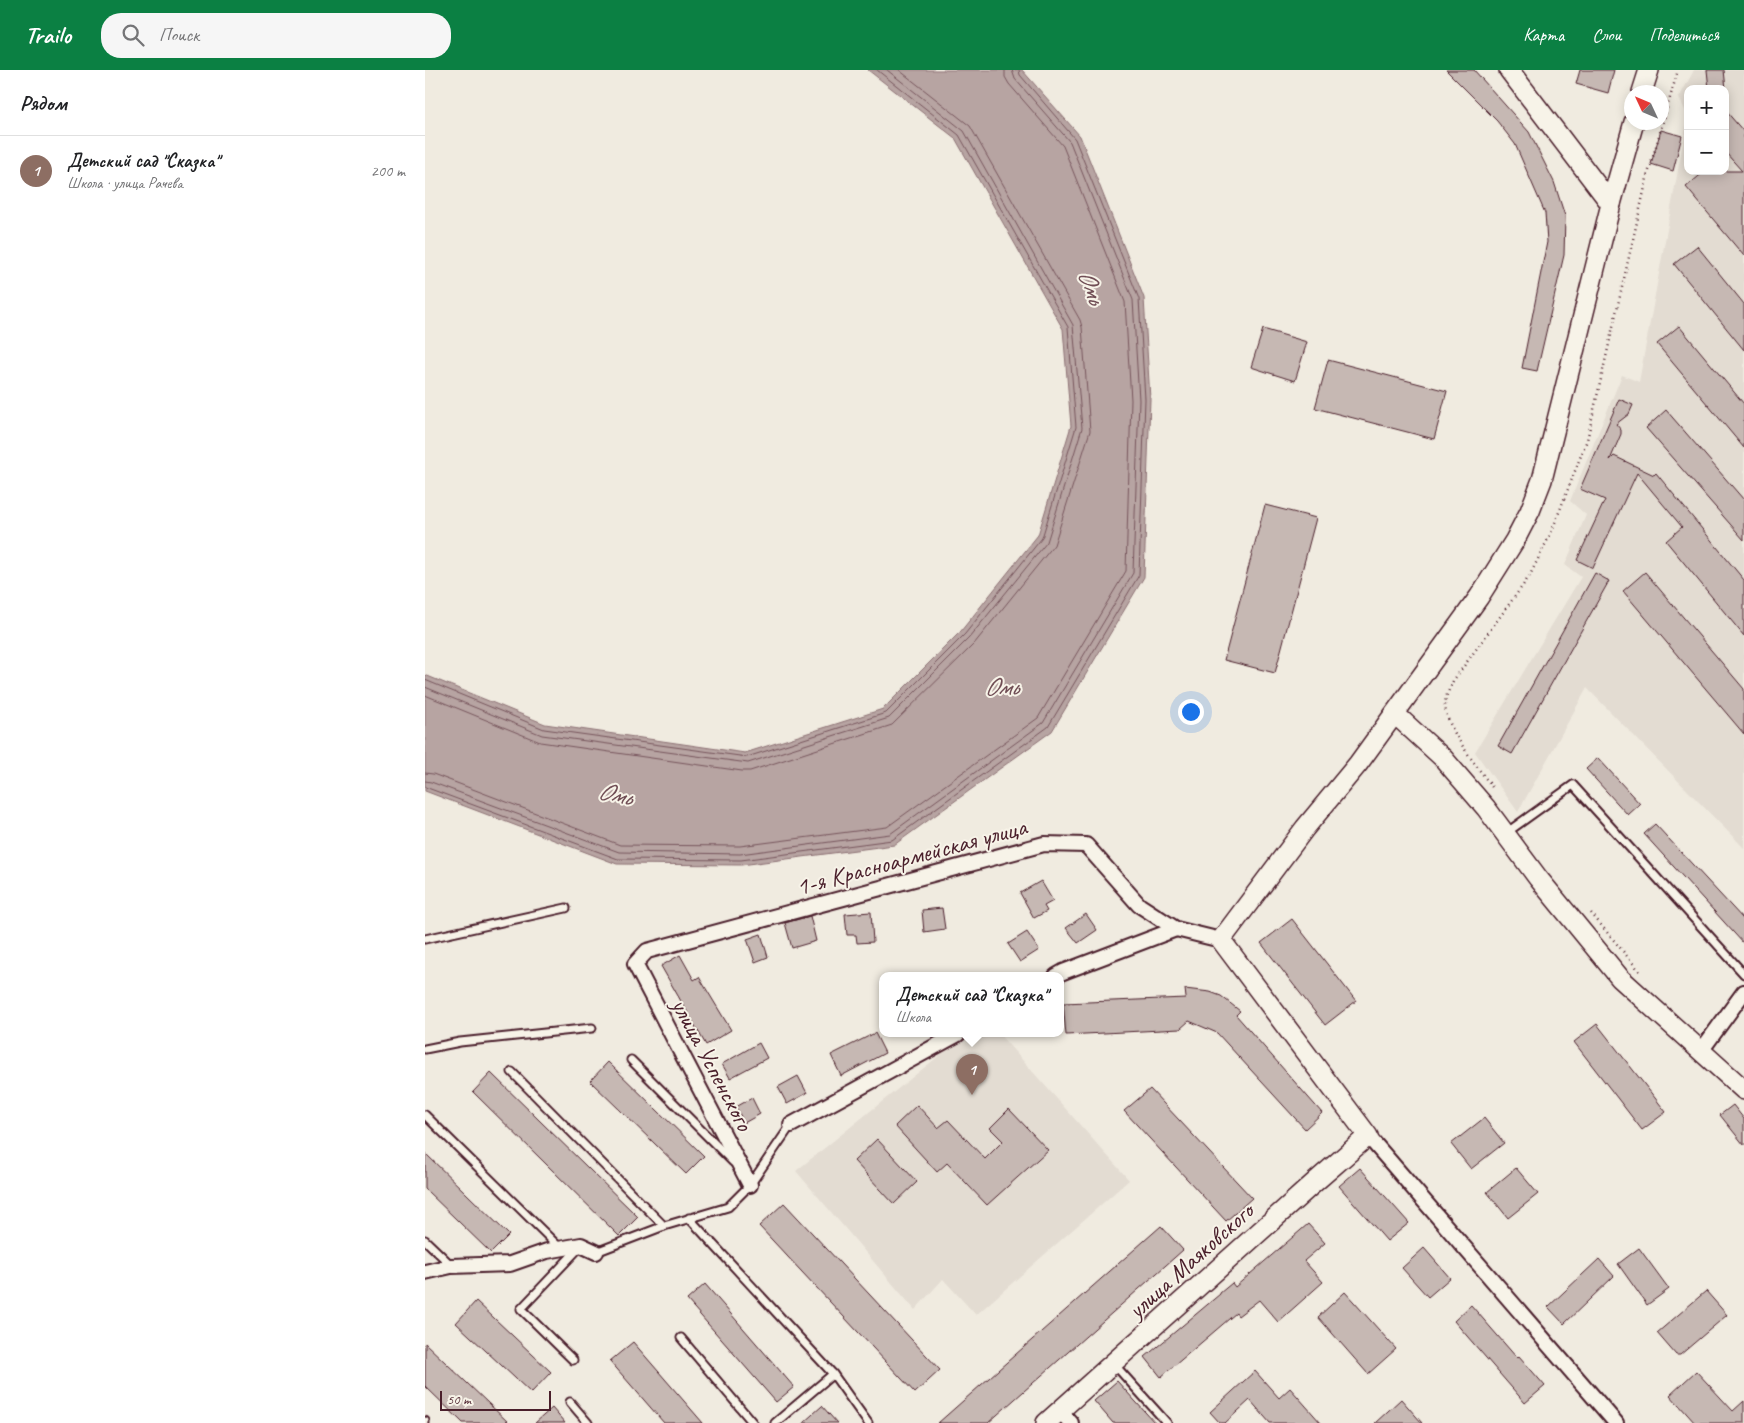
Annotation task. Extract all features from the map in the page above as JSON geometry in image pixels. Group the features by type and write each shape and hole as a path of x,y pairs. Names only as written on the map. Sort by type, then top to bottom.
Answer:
{"main road":[{"path":"1509,70 1611,204"},
{"path":"1644,85 1649,70"},
{"path":"1369,1136 1221,940 1305,828 1358,764 1395,714 1479,597 1515,540 1530,511 1542,480 1611,204 1632,130"},
{"path":"1395,714 1443,758 1487,808 1538,878 1621,978 1744,1090"},
{"name":"улица Маяковского","path":"1059,1419 1113,1363 1369,1136"}],"street":[{"name":"1-я Красноармейская улица","path":"635,964 647,951 1044,844 1086,845 1139,904 1176,929"},
{"path":"1063,972 1176,929 1221,940"},
{"name":"улица Успенского","path":"635,964 747,1179"},
{"path":"1701,1051 1744,992"},
{"path":"791,1125 952,1037"},
{"path":"1369,1136 1616,1423"},
{"path":"425,1272 451,1266 510,1264 547,1251 581,1245 596,1252"}],"lane":[{"path":"1505,834 1573,785 1744,974"},
{"path":"425,939 566,908"},
{"path":"425,1049 460,1042 592,1028"},
{"path":"631,1060 747,1179"},
{"path":"513,1072 664,1226"},
{"path":"425,1115 561,1249"},
{"path":"596,1252 664,1226 728,1207 747,1179 791,1125"},
{"path":"689,1218 833,1374 868,1423"},
{"path":"425,1240 451,1266"},
{"path":"573,1360 521,1309 581,1245"},
{"path":"681,1338 753,1423"},
{"path":"1113,1363 1167,1423"},
{"path":"775,1423 833,1374"},
{"path":"570,1402 588,1423"}],"path":[{"path":"1496,793 1458,738 1447,715 1445,704 1447,695 1453,681 1529,577 1551,533 1587,440 1648,174 1679,70"},
{"path":"1589,912 1646,978"}],"shaded area":[{"path":"1694,70 1744,70 1744,848 1587,688 1518,812 1475,752 1581,577 1565,565 1586,515 1570,501 1622,375 1639,382 1684,138 1684,175 1729,175 1729,85 1686,85"},
{"path":"1684,89 1684,108 1679,98"},
{"path":"962,1037 1002,1037 1129,1180 976,1315 943,1279 915,1310 796,1171"}],"water":[{"name":"Омь","path":"868,70 1022,70 1080,136 1144,298 1150,399 1144,577 1052,731 894,845 741,865 617,864 425,791 425,675 545,724 745,753 883,709 961,631 1038,535 1071,426 1063,329 955,138"}],"building":[{"path":"1446,70 1474,70 1529,132 1554,182 1565,216 1564,255 1537,371 1522,368 1547,242 1545,213 1515,144 1497,121"},
{"path":"1580,70 1614,70 1608,93 1576,84"},
{"path":"1707,70 1724,70 1726,85 1709,85"},
{"path":"1729,115 1744,132 1744,256 1686,187 1700,175 1729,175 1729,171 1742,171 1729,156"},
{"path":"1661,130 1682,136 1673,171 1651,164"},
{"path":"1697,246 1744,304 1744,350 1674,264"},
{"path":"1679,326 1744,404 1744,448 1657,344"},
{"path":"1263,329 1307,342 1295,381 1251,367"},
{"path":"1328,360 1447,391 1434,439 1315,408"},
{"path":"1619,399 1633,405 1629,414 1616,424 1621,430 1621,434 1610,460 1614,456 1654,475 1656,473 1744,580 1744,636 1666,541 1682,527 1637,473 1593,568 1577,560 1605,500 1580,489"},
{"path":"1666,410 1744,500 1744,540 1646,428"},
{"path":"1265,505 1316,518 1275,673 1224,660"},
{"path":"1645,572 1744,689 1744,734 1623,591"},
{"path":"1595,573 1609,581 1512,754 1498,746"},
{"path":"1598,758 1640,804 1628,815 1586,769"},
{"path":"1655,824 1744,920 1744,944 1644,834"},
{"path":"1041,881 1053,901 1044,906 1047,911 1034,918 1020,893"},
{"path":"942,908 945,929 924,932 922,910"},
{"path":"871,912 873,942 857,943 856,935 847,935 845,914"},
{"path":"1086,914 1097,930 1078,943 1066,928"},
{"path":"810,916 816,941 792,948 785,923"},
{"path":"1292,919 1356,1001 1325,1025 1261,943"},
{"path":"1027,932 1039,950 1020,962 1008,944"},
{"path":"761,934 768,957 755,962 747,939"},
{"path":"680,955 694,980 699,977 731,1030 706,1045 661,966"},
{"path":"1185,989 1210,992 1221,996 1240,1011 1236,1015 1322,1113 1305,1129 1217,1033 1189,1021 1180,1029 1066,1035 1064,1003 1186,998"},
{"path":"1597,1024 1666,1112 1642,1130 1574,1042"},
{"path":"875,1033 885,1053 841,1076 831,1055"},
{"path":"759,1043 767,1058 730,1078 722,1064"},
{"path":"608,1062 704,1156 686,1174 590,1081"},
{"path":"491,1073 638,1217 619,1236 473,1092"},
{"path":"798,1076 807,1093 787,1104 778,1087"},
{"path":"1150,1089 1252,1198 1226,1221 1124,1111"},
{"path":"752,1098 760,1114 744,1123 736,1107"},
{"path":"917,1105 938,1128 948,1120 985,1159 1003,1141 990,1128 1009,1109 1048,1150 987,1205 947,1163 937,1172 895,1126"},
{"path":"1733,1105 1744,1119 1744,1145 1720,1115"},
{"path":"1484,1118 1504,1143 1471,1169 1451,1144"},
{"path":"877,1139 917,1182 894,1204 854,1161"},
{"path":"425,1153 509,1235 491,1253 425,1189"},
{"path":"1360,1168 1409,1223 1387,1241 1339,1186"},
{"path":"1516,1168 1538,1194 1508,1218 1487,1192"},
{"path":"784,1203 940,1370 915,1393 759,1226"},
{"path":"1308,1224 1325,1243 1304,1261 1323,1282 1278,1322 1259,1300 1238,1316 1236,1313 1161,1377 1145,1357 1232,1283 1235,1287"},
{"path":"1161,1226 1183,1250 988,1423 938,1423"},
{"path":"1424,1248 1450,1278 1428,1297 1402,1268"},
{"path":"1639,1248 1669,1289 1647,1305 1618,1264"},
{"path":"1599,1259 1614,1276 1564,1324 1548,1307"},
{"path":"705,1284 794,1387 776,1402 687,1300"},
{"path":"1706,1291 1727,1315 1680,1355 1676,1355 1657,1333"},
{"path":"1345,1292 1396,1349 1368,1374 1318,1317"},
{"path":"476,1301 551,1372 531,1393 456,1323"},
{"path":"1471,1305 1517,1358 1519,1356 1545,1386 1525,1403 1454,1321"},
{"path":"633,1342 703,1423 664,1423 610,1361"},
{"path":"425,1343 509,1423 463,1423 425,1386"},
{"path":"1255,1371 1279,1398 1290,1388 1321,1423 1270,1423 1250,1400 1225,1423 1220,1423 1210,1412"},
{"path":"1696,1371 1733,1411 1744,1401 1744,1423 1695,1423 1670,1395"},
{"path":"1117,1381 1155,1423 1113,1423 1094,1401"},
{"path":"1401,1399 1422,1423 1375,1423"},
{"path":"822,1406 837,1423 803,1423"},
{"path":"552,1408 565,1423 535,1423"}],"place":[{"name":"Детский сад \"Сказка\"","path":"972,1095"}]}
